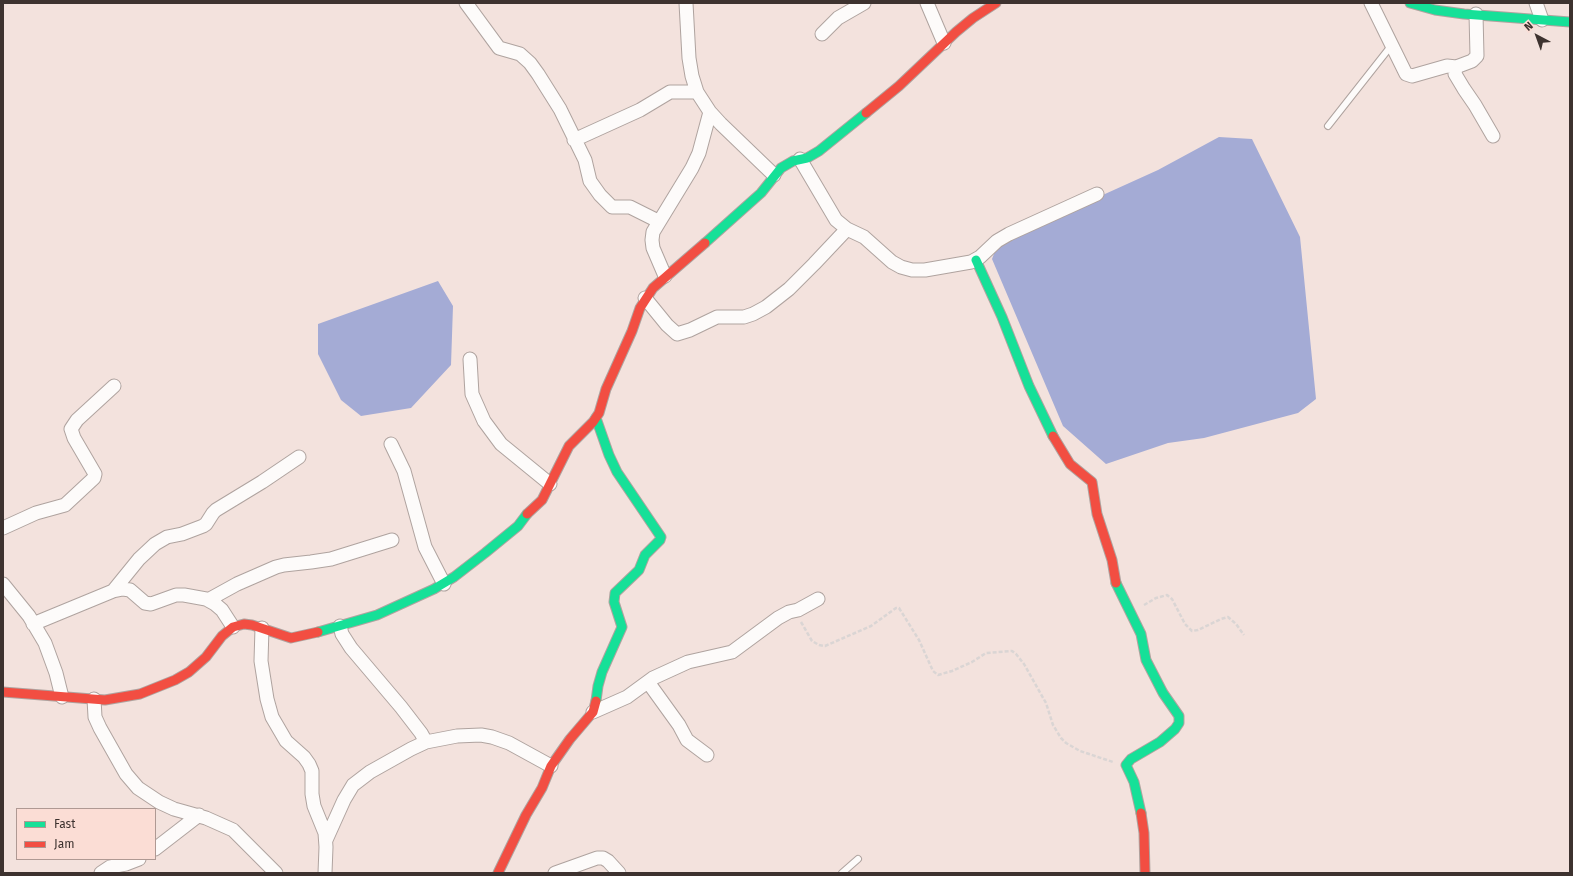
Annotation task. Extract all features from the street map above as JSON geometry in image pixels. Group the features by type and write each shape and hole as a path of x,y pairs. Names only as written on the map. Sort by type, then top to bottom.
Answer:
{"street":[{"path":"466,3 499,48 520,54 530,63 560,109 585,160 593,187 609,205 617,208 630,208 658,221"},
{"path":"686,3 689,58 697,92 710,112 721,124 774,175"},
{"path":"822,34 838,18 864,3"},
{"path":"927,3 944,43"},
{"path":"3,692 24,695 105,700 126,697 159,688 175,680 198,665 227,631 233,627 244,624 262,628 279,636 291,638 309,636 394,608 444,584 471,565 518,526 525,516 542,500 569,446 596,418 606,389 632,331 640,308 652,288 761,193 774,175 787,164 819,151 878,104 973,18 996,3"},
{"path":"1371,3 1404,72 1412,76 1447,66 1456,67 1472,61 1477,56 1476,14"},
{"path":"1410,3 1436,10 1570,22"},
{"path":"1536,3 1542,20"},
{"path":"1456,67 1455,74 1493,136"},
{"path":"574,140 640,110 670,92 697,92"},
{"path":"665,276 656,256 652,240 653,232 658,221 692,168 699,153 710,112"},
{"path":"800,159 836,220 846,229 864,237 892,262 901,267 912,270 950,267 976,260 997,241 1009,234 1097,194"},
{"path":"645,298 676,334 690,330 717,317 744,317 753,314 766,307 789,290 846,229"},
{"path":"976,260 1002,317 1029,386 1056,442 1070,464 1092,482 1097,514 1112,560 1115,581 1130,609 1142,640 1146,660 1163,693 1178,713 1180,720 1178,726 1169,734 1152,747 1136,756 1126,766 1134,782 1140,804 1144,833 1145,873"},
{"path":"470,359 472,394 484,421 501,444 550,484"},
{"path":"3,528 36,513 65,505 94,478 95,474 74,438 71,429 77,420 114,386"},
{"path":"498,873 526,815 542,788 551,766 566,744 593,712 596,705 598,686 602,672 622,627 614,602 615,593 639,570 645,555 660,540 661,537 617,472 609,455 596,418"},
{"path":"391,444 404,471 425,547 444,584"},
{"path":"113,592 139,559 155,544 167,537 182,534 203,526 216,510 299,457"},
{"path":"208,600 237,584 276,567 331,558 392,540"},
{"path":"3,584 29,616 45,643 51,658 62,697"},
{"path":"34,624 123,589 130,590 145,603 151,604 176,595 208,600 222,610 233,627"},
{"path":"593,712 627,697 661,674 688,662 732,652 742,646 769,624 789,612 798,610 818,599"},
{"path":"340,626 342,634 351,648 402,707 426,742"},
{"path":"262,628 261,661 267,700 272,717 286,742 309,764 312,771 312,794 314,806 325,833 326,840 325,873"},
{"path":"648,682 676,720 687,740 707,755"},
{"path":"94,699 95,717 100,728 132,782 138,788 159,802 174,809 199,815 233,830 276,873"},
{"path":"326,840 344,800 353,785 370,772 426,742 457,736 492,736 509,743 551,766"},
{"path":"156,848 199,815"},
{"path":"555,873 602,858 608,861 618,873"},
{"path":"101,873 110,867 126,864 136,860"}],"lane":[{"path":"1328,126 1392,46"},
{"path":"842,873 858,859"}],"path":[{"path":"1130,609 1137,608 1156,598 1166,595 1172,599 1185,624 1192,631 1198,630 1228,617 1234,620 1244,635"},
{"path":"795,611 812,641 824,646 871,626 896,608 899,608 918,640 933,671 938,675 952,671 972,662 986,653 1012,651 1024,664 1046,703 1053,725 1066,743 1080,751 1126,766"}],"water":[{"path":"1219,137 1252,139 1300,237 1316,399 1298,413 1204,438 1168,443 1106,464 1063,426 992,259 997,246 1021,232 1158,170"},
{"path":"438,281 453,306 451,365 411,408 361,416 341,400 318,354 318,324"}],"traffic: fast":[{"path":"1410,3 1435,10 1464,14 1570,22"},
{"path":"705,243 761,193 781,168 793,161 807,158 819,151 866,113"},
{"path":"976,260 1002,317 1029,386 1053,436"},
{"path":"596,418 609,455 617,472 661,537 660,540 645,555 639,570 615,593 614,602 622,627 602,672 596,701"},
{"path":"318,632 377,615 434,589 454,577 485,553 518,526 527,514"},
{"path":"1116,583 1141,634 1146,660 1163,693 1179,716 1179,723 1175,729 1160,742 1131,759 1126,765 1134,782 1141,813"}],"traffic: jam":[{"path":"866,113 899,86 956,32 973,18 996,3"},
{"path":"527,514 542,500 569,446 593,422 599,413 606,389 632,331 640,308 653,288 705,243"},
{"path":"1053,436 1070,464 1092,482 1097,514 1112,560 1116,583"},
{"path":"3,692 105,700 140,694 175,680 189,672 206,657 222,636 233,627 244,624 252,625 291,638 318,632"},
{"path":"498,873 526,815 542,788 551,766 570,739 593,712 596,701"},
{"path":"1141,813 1144,833 1145,873"}]}
